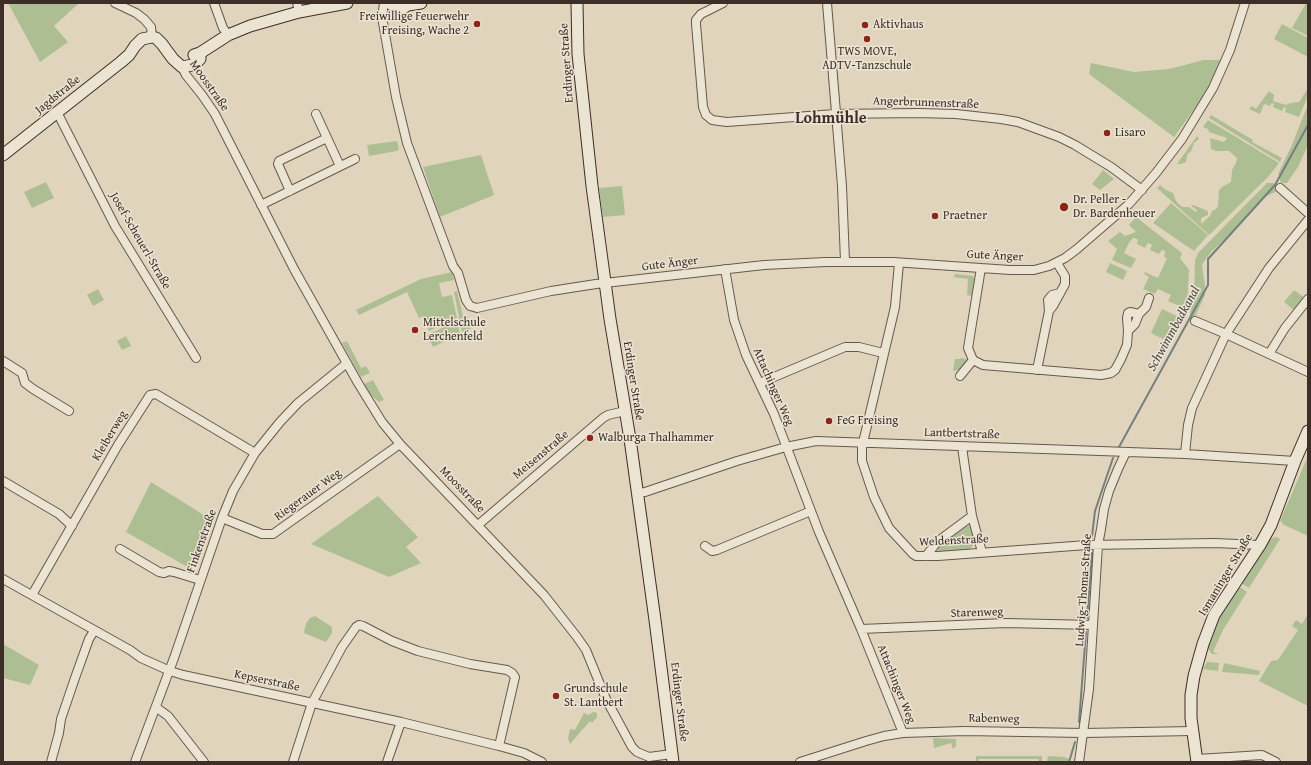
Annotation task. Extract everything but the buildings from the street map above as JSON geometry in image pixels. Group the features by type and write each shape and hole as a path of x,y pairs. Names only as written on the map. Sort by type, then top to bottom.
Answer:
{"street":[{"name":"Moosstraße","path":"115,3 136,13 144,19 151,27 150,38 158,40 173,59 184,66 186,75 215,114 261,205 372,408 382,422 400,444 544,595 581,642 593,666 606,699 632,747 637,752 649,756 673,758"},
{"path":"214,3 223,28 228,35"},
{"path":"184,66 192,65 200,59 200,53 228,35 298,7 347,3"},
{"name":"Gute Änger","path":"384,3 382,17 396,97 407,143 458,273 466,300 470,306 474,308 551,291 725,269 797,263 845,261 1010,270 1034,270 1057,263 1077,249 1129,204 1156,173 1182,139 1206,102 1230,50 1245,3"},
{"path":"390,3 403,8 407,4 421,3"},
{"name":"Erdinger Straße","path":"577,3 578,54 592,186 605,284 656,620 673,758"},
{"name":"Angerbrunnenstraße","path":"723,3 706,10 696,20 697,51 703,107 706,115 712,120 727,122 835,114 933,113 984,117 1018,122 1059,137 1075,145 1111,167 1142,190"},
{"path":"827,3 842,186 845,261"},
{"name":"Jagdstraße","path":"3,155 129,55 139,42 150,38"},
{"name":"Josef-Scheuerl-Straße","path":"57,112 115,226 196,358"},
{"path":"316,114 340,166"},
{"path":"290,191 278,164 279,161 327,138"},
{"path":"261,205 355,159"},
{"path":"1280,188 1308,213"},
{"path":"1185,454 1188,425 1192,408 1226,334 1269,268 1308,220"},
{"name":"Weldenstraße","path":"899,263 897,294 863,442 862,464 874,497 889,528 912,554 916,556 926,556 1098,545 1215,543 1260,545"},
{"path":"1037,370 1049,311 1048,305 1050,296 1060,293 1065,280 1062,270 1057,263"},
{"path":"981,268 968,348 973,360 978,364 983,365 1107,374 1113,372 1127,345 1128,331 1136,322 1139,314 1146,307 1149,298"},
{"name":"Attachinger Weg","path":"725,269 735,327 746,355 774,414 832,563 862,630 903,733"},
{"path":"1269,354 1285,328 1308,299"},
{"path":"1195,321 1308,372"},
{"path":"760,383 845,347 859,347 883,353"},
{"path":"960,376 973,360"},
{"path":"3,361 22,373 25,383 69,411"},
{"name":"Finkenstraße","path":"135,762 170,671 200,580 233,491 255,453 280,422 298,403 347,363"},
{"name":"Kleiberweg","path":"32,595 118,445 148,397 152,394 156,394 255,453"},
{"name":"Meisenstraße","path":"478,525 603,418 608,415 625,411"},
{"name":"Ismaninger Straße","path":"1197,760 1192,731 1191,695 1197,663 1203,644 1214,615 1260,545 1276,512 1308,430"},
{"name":"Lantbertstraße","path":"637,493 645,492 737,461 786,447 816,441 1185,454 1295,461"},
{"name":"Riegerauer Weg","path":"222,518 262,534 273,534 400,444"},
{"path":"962,447 972,516 982,552"},
{"name":"Ludwig-Thoma-Straße","path":"1079,762 1089,689 1098,545 1106,501 1126,452"},
{"path":"3,481 59,514 72,526"},
{"path":"705,546 712,550 717,550 811,511"},
{"path":"926,556 937,542 972,516"},
{"path":"120,549 159,572 164,573 169,571 200,580"},
{"name":"Kepserstraße","path":"3,579 130,650 141,658 170,671 401,722 524,753 542,762"},
{"name":"Starenweg","path":"862,630 1006,623 1093,625"},
{"path":"293,762 312,703 342,647 356,627 363,626 392,641 418,651 470,664 507,670 512,673 515,678 499,746"},
{"path":"51,762 59,733 61,719 89,639 94,631"},
{"path":"156,708 168,716 204,762"},
{"path":"387,762 401,722"},
{"name":"Rabenweg","path":"800,762 872,739 903,733 960,731 1084,733 1192,731"},
{"path":"1197,760 1262,755 1276,762"}],"green space":[{"path":"8,3 79,3 54,26 68,42 40,62"},
{"path":"1306,3 1308,3 1308,36 1292,28"},
{"path":"1282,24 1308,38 1308,57 1274,39"},
{"path":"1204,60 1221,60 1206,93 1174,137 1089,74 1091,63 1134,72 1169,69"},
{"path":"1308,88 1308,96 1299,117 1285,112 1286,108 1284,107 1282,111 1273,107 1274,104 1272,103 1270,106 1264,104 1260,114 1249,109 1252,106 1256,109 1269,91 1274,95 1273,101 1286,105 1299,102"},
{"path":"1308,104 1308,145 1298,167 1287,183 1281,183 1278,174 1292,145"},
{"path":"1211,115 1253,140 1252,142 1282,158 1280,162 1209,118"},
{"path":"1208,120 1279,163 1269,176 1209,235 1157,188 1160,185 1173,193 1176,201 1182,207 1189,207 1196,212 1197,210 1191,206 1193,205 1208,211 1208,215 1201,218 1201,224 1210,216 1212,211 1216,209 1218,206 1219,190 1231,182 1232,170 1237,158 1229,151 1216,151 1211,149 1210,138 1224,142 1227,138 1209,132 1208,129 1203,127"},
{"path":"1197,136 1199,139 1194,143 1191,151 1187,155 1186,162 1177,164"},
{"path":"397,141 399,149 397,151 369,156 367,145"},
{"path":"481,155 494,195 440,217 423,167"},
{"path":"1103,170 1114,179 1100,190 1092,184"},
{"path":"46,182 54,198 32,208 24,192"},
{"path":"1267,183 1274,183 1277,191 1267,196 1255,206 1230,234 1211,252 1203,263 1205,295 1194,319 1190,314 1194,294 1195,260 1198,253"},
{"path":"622,186 625,215 603,217 599,188"},
{"path":"1171,203 1208,235 1194,251 1153,223"},
{"path":"1136,217 1182,253 1180,258 1189,270 1187,309 1168,301 1171,295 1158,289 1155,294 1143,289 1149,277 1144,274 1145,272 1158,278 1167,258 1164,257 1165,251 1162,250 1159,254 1150,250 1152,245 1149,243 1145,248 1137,244 1138,240 1133,238 1124,253 1136,259 1131,268 1112,260 1117,249 1108,241 1120,232 1125,236 1136,232 1129,225"},
{"path":"1110,263 1127,271 1123,280 1106,272"},
{"path":"452,272 454,280 439,283 442,297 452,295 457,318 429,331 420,312 422,317 419,318 407,292 359,315 356,310 421,279"},
{"path":"955,274 973,276 976,283 972,296 967,295 968,279 954,277"},
{"path":"98,289 104,300 93,306 87,295"},
{"path":"1294,290 1305,298 1295,311 1284,302"},
{"path":"457,291 463,316 467,315 471,329 462,332 454,292"},
{"path":"1162,309 1183,319 1171,343 1151,333"},
{"path":"457,321 460,334 433,347 427,335"},
{"path":"126,336 131,346 122,350 117,341"},
{"path":"347,341 361,368 366,366 370,373 361,377 342,343"},
{"path":"955,359 966,359 966,365 962,369 953,371"},
{"path":"373,380 384,400 379,402 371,395 364,384"},
{"path":"1308,456 1308,536 1282,524 1283,523 1280,521"},
{"path":"151,482 210,519 191,569 126,532"},
{"path":"378,496 418,537 406,547 421,563 389,577 311,544"},
{"path":"972,525 976,542 970,549 938,552 940,544 967,526"},
{"path":"1275,537 1280,539 1249,588 1241,583 1269,538 1271,539"},
{"path":"1238,586 1247,592 1223,630 1213,652 1219,654 1212,654 1207,648 1214,628"},
{"path":"1308,614 1308,706 1259,681 1271,661 1278,660 1298,630 1292,626 1296,620 1302,624"},
{"path":"315,616 332,627 332,633 326,642 304,633 307,622 310,618"},
{"path":"3,644 39,665 30,685 3,678"},
{"path":"1207,662 1219,663 1218,671 1203,669"},
{"path":"1224,663 1260,671 1259,675 1222,672"},
{"path":"593,712 597,713 597,717 592,723 590,721 570,744 568,739 570,729 575,730 584,713 589,715"},
{"path":"933,738 956,739 956,746 953,749 951,743 934,748"},
{"path":"976,756 1042,756 1042,762 1039,762 1038,759 979,759 978,762 976,762"},
{"path":"1048,756 1065,757 1069,759 1069,762 1047,762"}],"waterway":[{"name":"Schwimmbadkanal","path":"1119,447 1208,285 1208,259 1275,185 1308,125"},
{"name":"Schwimmbadkanal","path":"1092,536 1095,511 1113,458"},
{"name":"Schwimmbadkanal","path":"1087,618 1092,553"},
{"name":"Schwimmbadkanal","path":"1079,722 1086,632"},
{"path":"1069,762 1075,742"}],"place":[{"name":"Freiwillige Feuerwehr Freising, Wache 2","path":"477,24"},
{"name":"Aktivhaus","path":"865,25"},
{"name":"TWS MOVE, ADTV-Tanzschule","path":"867,39"},
{"name":"Lisaro","path":"1107,133"},
{"name":"Dr. Peller - Dr. Bardenheuer","path":"1064,207"},
{"name":"Praetner","path":"935,216"},
{"name":"Mittelschule Lerchenfeld","path":"415,330"},
{"name":"FeG Freising","path":"829,421"},
{"name":"Walburga Thalhammer","path":"590,438"},
{"name":"Grundschule St. Lantbert","path":"556,696"}],"district":[{"name":"Lohmühle","path":"831,119"}]}
